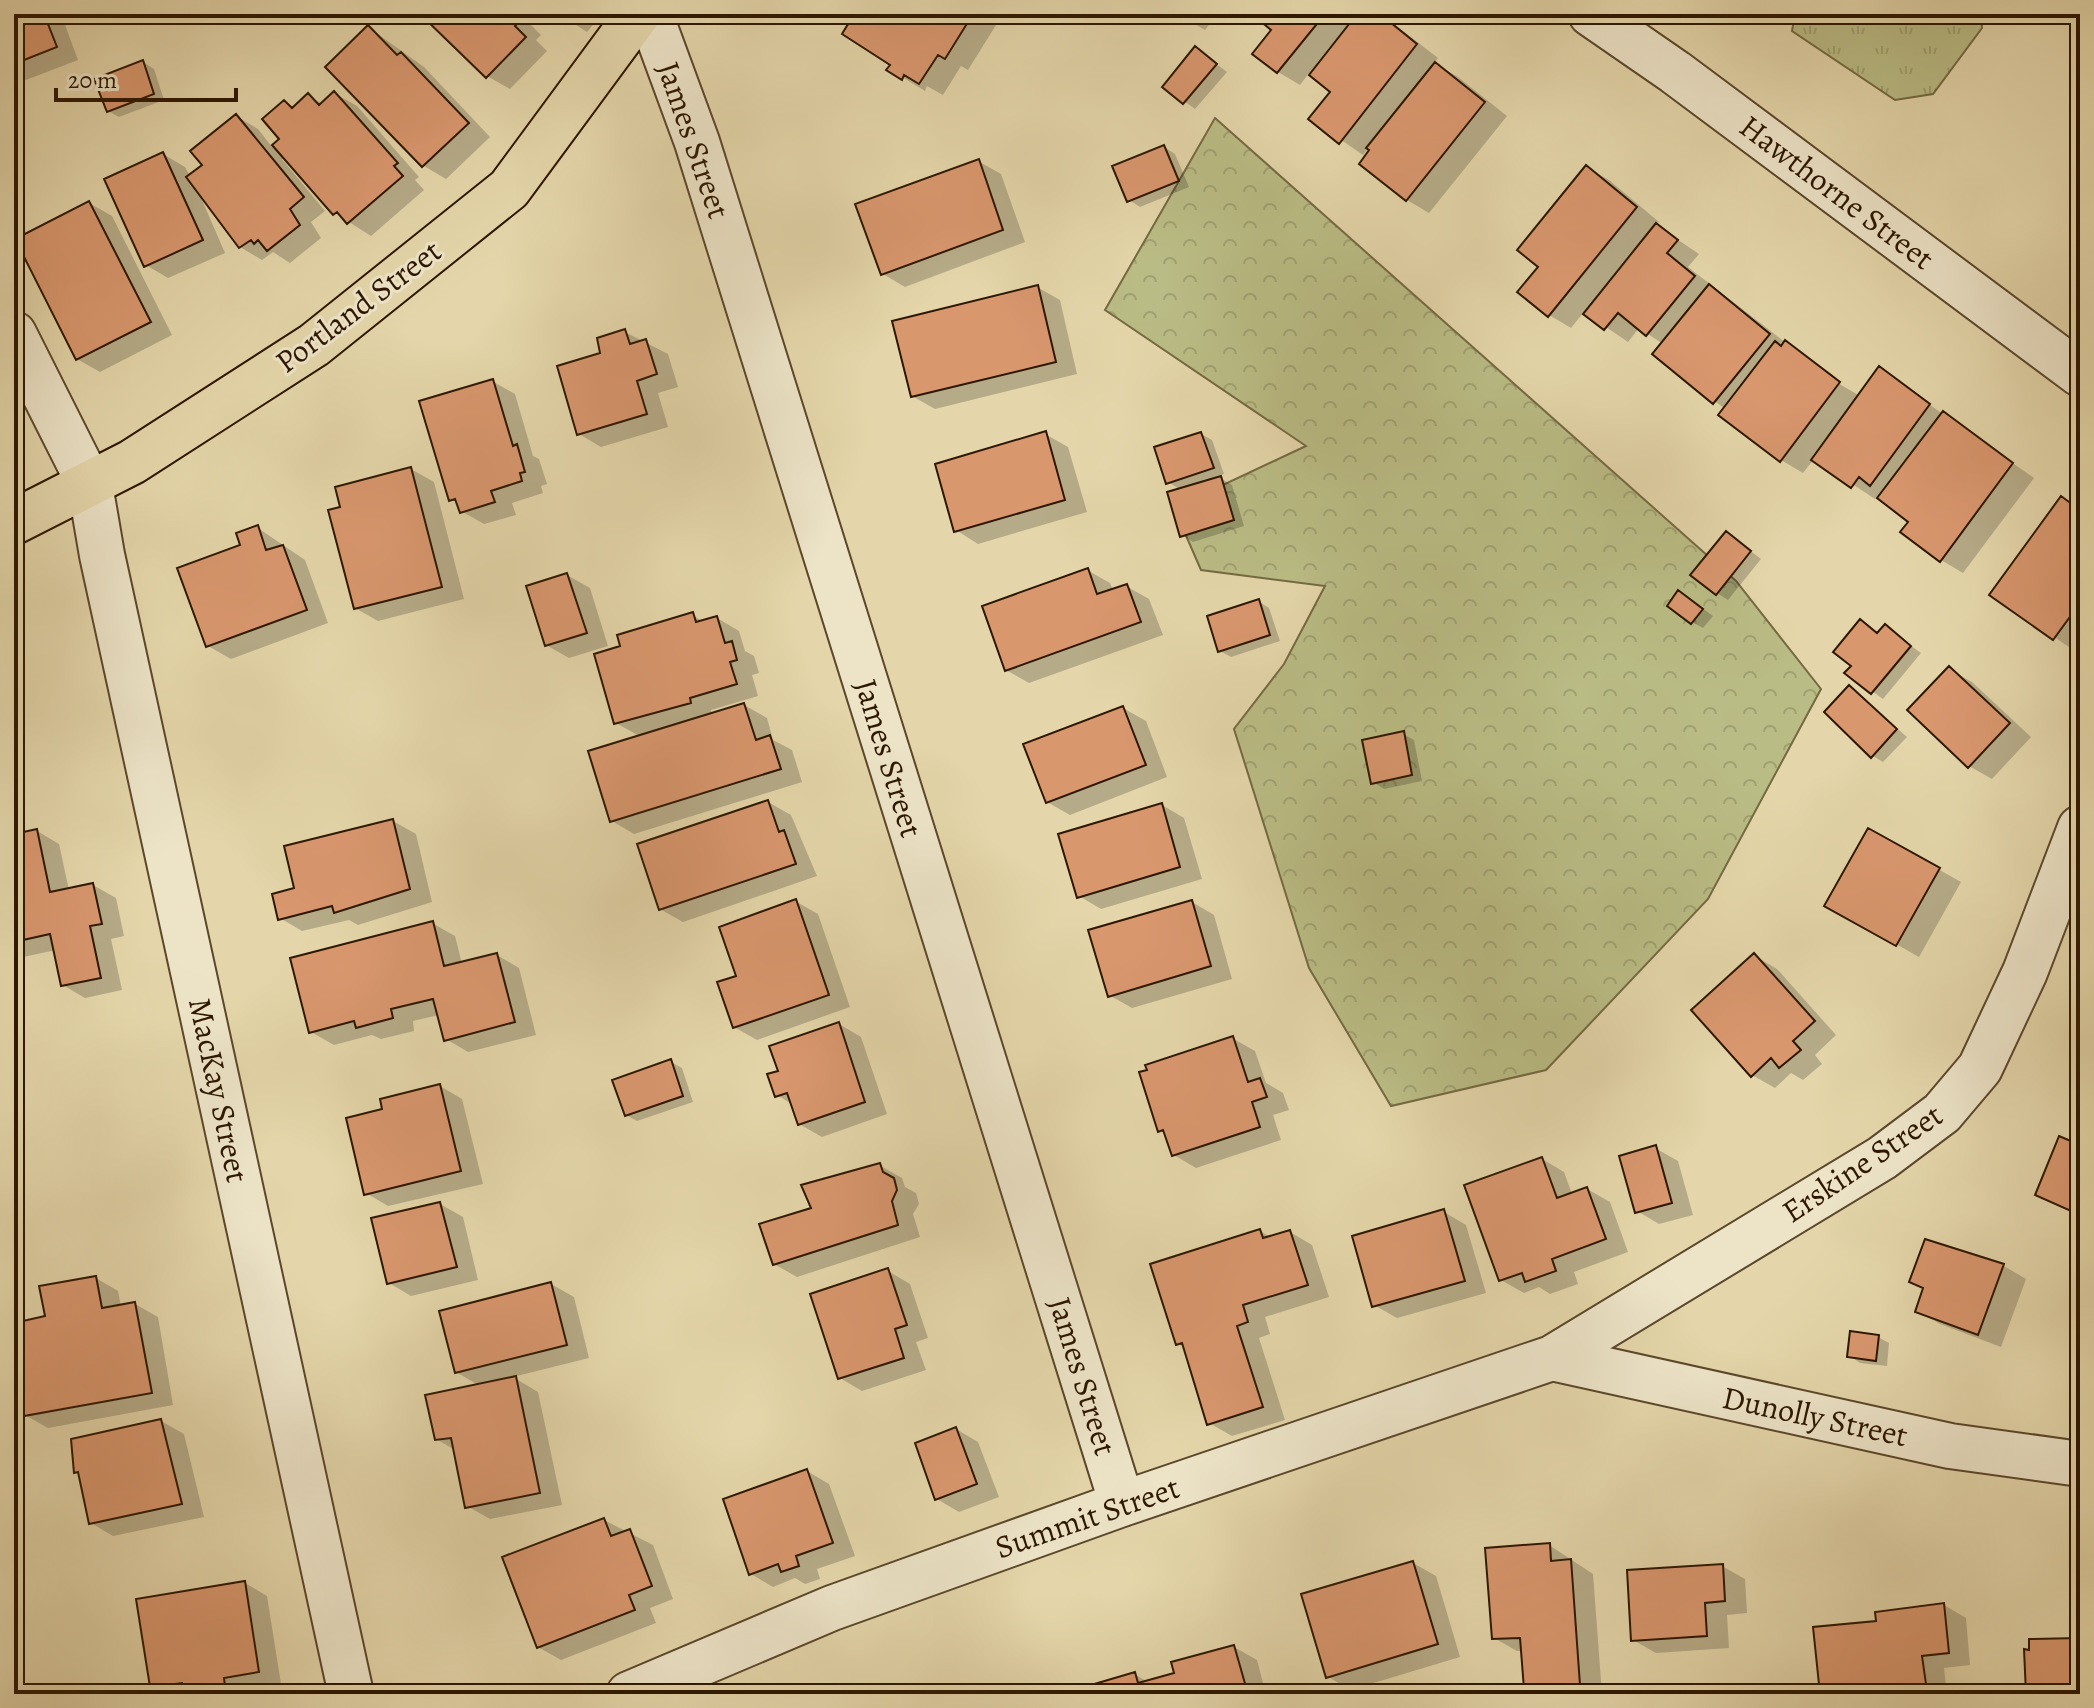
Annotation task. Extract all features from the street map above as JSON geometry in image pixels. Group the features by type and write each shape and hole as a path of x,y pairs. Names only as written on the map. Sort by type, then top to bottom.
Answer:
{"main road":[{"name":"Portland Street","path":"14,522 90,485 314,345 509,189 638,14"}],"street":[{"name":"James Street","path":"650,14 697,142 1122,1504"},
{"name":"Hawthorne Street","path":"1591,14 1675,72 2080,374"},
{"name":"MacKay Street","path":"14,334 90,485 102,555 351,1694"},
{"name":"Erskine Street","path":"1552,1358 1882,1158 1942,1113 1980,1068 2025,972 2080,828"},
{"name":"Summit Street","path":"629,1694 832,1608 1122,1504 1552,1358"},
{"name":"Dunolly Street","path":"1552,1358 1950,1446 2080,1464"}],"green space":[{"path":"1795,14 1981,14 1982,28 1933,94 1895,100 1792,31"},
{"path":"1215,118 1736,581 1821,689 1708,899 1546,1070 1391,1106 1309,968 1234,729 1284,664 1325,586 1201,570 1174,508 1306,446 1105,310"}],"building":[{"path":"14,14 44,14 57,47 14,64"},
{"path":"420,14 513,14 520,21 515,26 526,37 486,78"},
{"path":"841,14 973,14 945,59 938,55 919,84 904,75 902,80 886,70 890,65 842,34 848,24 838,18"},
{"path":"1252,14 1325,14 1277,73 1252,54 1271,30"},
{"path":"1357,14 1380,14 1417,44 1339,144 1308,119 1330,92 1309,75"},
{"path":"368,25 397,55 401,52 469,123 422,167 325,67"},
{"path":"1195,46 1217,64 1183,104 1162,87"},
{"path":"143,60 154,94 107,112 94,79"},
{"path":"1435,62 1485,102 1406,201 1359,164 1369,150 1366,148"},
{"path":"334,91 398,163 394,166 403,176 347,224 337,212 333,215 272,145 279,139 262,119 284,100 292,108 308,93 319,105"},
{"path":"236,114 304,197 290,209 300,225 267,251 258,240 254,244 251,240 239,248 186,177 202,165 190,151"},
{"path":"1164,145 1179,181 1127,202 1112,166"},
{"path":"163,152 203,240 144,267 104,179"},
{"path":"979,159 1003,230 881,275 855,204"},
{"path":"1586,165 1637,207 1548,317 1517,292 1538,267 1517,250"},
{"path":"89,201 151,322 76,360 15,239"},
{"path":"1656,223 1678,240 1667,253 1695,276 1646,336 1618,313 1604,330 1583,314"},
{"path":"1709,284 1770,334 1713,404 1652,354"},
{"path":"1038,285 1056,362 911,397 892,321"},
{"path":"625,329 630,344 646,339 657,374 637,381 647,414 577,435 557,366 600,353 597,338"},
{"path":"1785,340 1840,382 1780,462 1718,415 1775,341 1781,346"},
{"path":"1879,366 1930,404 1870,486 1859,477 1851,488 1811,460"},
{"path":"493,379 513,446 517,444 525,472 520,473 522,481 491,491 495,502 460,513 455,499 449,501 419,401"},
{"path":"1943,411 2013,463 1940,562 1900,532 1908,522 1877,498"},
{"path":"1046,431 1065,500 954,532 935,464"},
{"path":"1201,432 1214,468 1166,484 1154,447"},
{"path":"411,467 442,587 354,609 328,510 340,507 335,487"},
{"path":"1221,476 1234,520 1180,537 1167,492"},
{"path":"2061,496 2080,510 2080,584 2074,592 2080,597 2080,603 2053,640 1989,595"},
{"path":"258,525 266,550 283,545 307,610 206,647 177,568 240,545 236,533"},
{"path":"1726,531 1751,551 1716,595 1690,575"},
{"path":"1088,568 1097,594 1127,584 1141,622 1005,671 982,606"},
{"path":"567,573 587,633 545,646 526,586"},
{"path":"1678,590 1703,609 1691,624 1667,606"},
{"path":"1259,599 1270,635 1218,652 1207,616"},
{"path":"693,612 696,622 717,616 725,643 732,641 737,660 730,662 737,684 690,698 691,703 614,724 594,654 620,646 617,635"},
{"path":"1860,619 1877,633 1885,624 1911,646 1871,694 1844,673 1851,666 1833,652"},
{"path":"1949,666 2010,723 1968,768 1907,710"},
{"path":"1849,685 1897,729 1871,758 1824,712"},
{"path":"744,703 756,740 770,735 781,769 610,822 588,751"},
{"path":"1123,706 1146,765 1046,803 1023,744"},
{"path":"1404,731 1412,775 1371,784 1362,740"},
{"path":"768,800 779,832 784,830 796,864 659,910 637,844"},
{"path":"1162,803 1180,867 1077,898 1058,834"},
{"path":"393,819 410,889 334,913 332,906 278,920 272,894 294,888 284,846"},
{"path":"1868,828 1940,868 1896,946 1824,906"},
{"path":"37,829 50,892 93,883 102,924 90,926 101,978 61,986 50,934 14,942 14,834"},
{"path":"796,899 829,995 733,1028 717,982 736,976 719,927"},
{"path":"1192,900 1211,966 1108,997 1088,930"},
{"path":"433,921 444,966 497,953 515,1022 444,1041 433,999 391,1009 393,1018 356,1028 354,1021 309,1033 290,958"},
{"path":"1754,953 1815,1021 1793,1041 1801,1050 1779,1068 1771,1058 1751,1077 1691,1010"},
{"path":"839,1022 865,1102 798,1125 787,1093 775,1097 767,1074 778,1071 769,1046"},
{"path":"1233,1036 1248,1082 1260,1078 1267,1097 1252,1102 1260,1127 1172,1156 1163,1130 1158,1132 1139,1072 1147,1070 1145,1065"},
{"path":"671,1059 683,1096 625,1116 612,1080"},
{"path":"440,1084 461,1171 364,1195 346,1118 382,1109 380,1099"},
{"path":"2059,1136 2080,1145 2080,1215 2035,1195"},
{"path":"1656,1145 1672,1203 1635,1213 1619,1156"},
{"path":"1542,1157 1557,1198 1587,1187 1606,1239 1552,1259 1556,1271 1525,1282 1522,1273 1499,1281 1464,1185"},
{"path":"880,1163 883,1172 894,1178 897,1190 892,1201 898,1225 773,1265 759,1224 811,1208 801,1185"},
{"path":"440,1202 457,1267 387,1284 371,1218"},
{"path":"1444,1209 1465,1281 1372,1307 1352,1236"},
{"path":"1260,1229 1263,1238 1290,1230 1308,1285 1243,1305 1248,1322 1237,1326 1263,1407 1207,1425 1182,1343 1176,1345 1150,1264"},
{"path":"1925,1239 2004,1264 1978,1335 1915,1312 1923,1288 1909,1282"},
{"path":"888,1268 907,1325 895,1329 904,1358 838,1379 810,1294"},
{"path":"96,1276 102,1308 135,1302 152,1393 24,1416 14,1360 14,1323 45,1316 39,1286"},
{"path":"551,1282 567,1345 455,1373 439,1311"},
{"path":"2080,1327 2080,1367 2073,1366 2076,1356 2070,1345 2072,1333"},
{"path":"1850,1331 1879,1335 1876,1361 1847,1357"},
{"path":"516,1376 540,1493 465,1508 451,1438 435,1440 425,1395"},
{"path":"161,1419 182,1504 89,1524 78,1472 74,1473 71,1439"},
{"path":"956,1427 977,1484 935,1500 915,1443"},
{"path":"807,1469 833,1543 796,1556 799,1566 781,1572 778,1564 749,1575 723,1499"},
{"path":"604,1518 611,1536 630,1529 652,1586 629,1595 635,1610 537,1648 502,1557"},
{"path":"1550,1543 1551,1561 1571,1559 1580,1685 1524,1689 1520,1638 1492,1639 1485,1548"},
{"path":"1413,1561 1438,1644 1326,1678 1301,1594"},
{"path":"1723,1564 1725,1601 1705,1603 1707,1636 1631,1641 1627,1570"},
{"path":"245,1581 259,1672 224,1678 226,1694 183,1694 182,1683 150,1687 136,1599"},
{"path":"1944,1603 1949,1653 1922,1656 1926,1684 1888,1687 1889,1694 1820,1694 1813,1627 1876,1621 1875,1612"},
{"path":"2080,1638 2080,1694 2026,1694 2024,1649 2029,1650 2029,1639"},
{"path":"1234,1645 1248,1694 1093,1694 1091,1685 1135,1672 1138,1683 1174,1673 1171,1662"}]}
